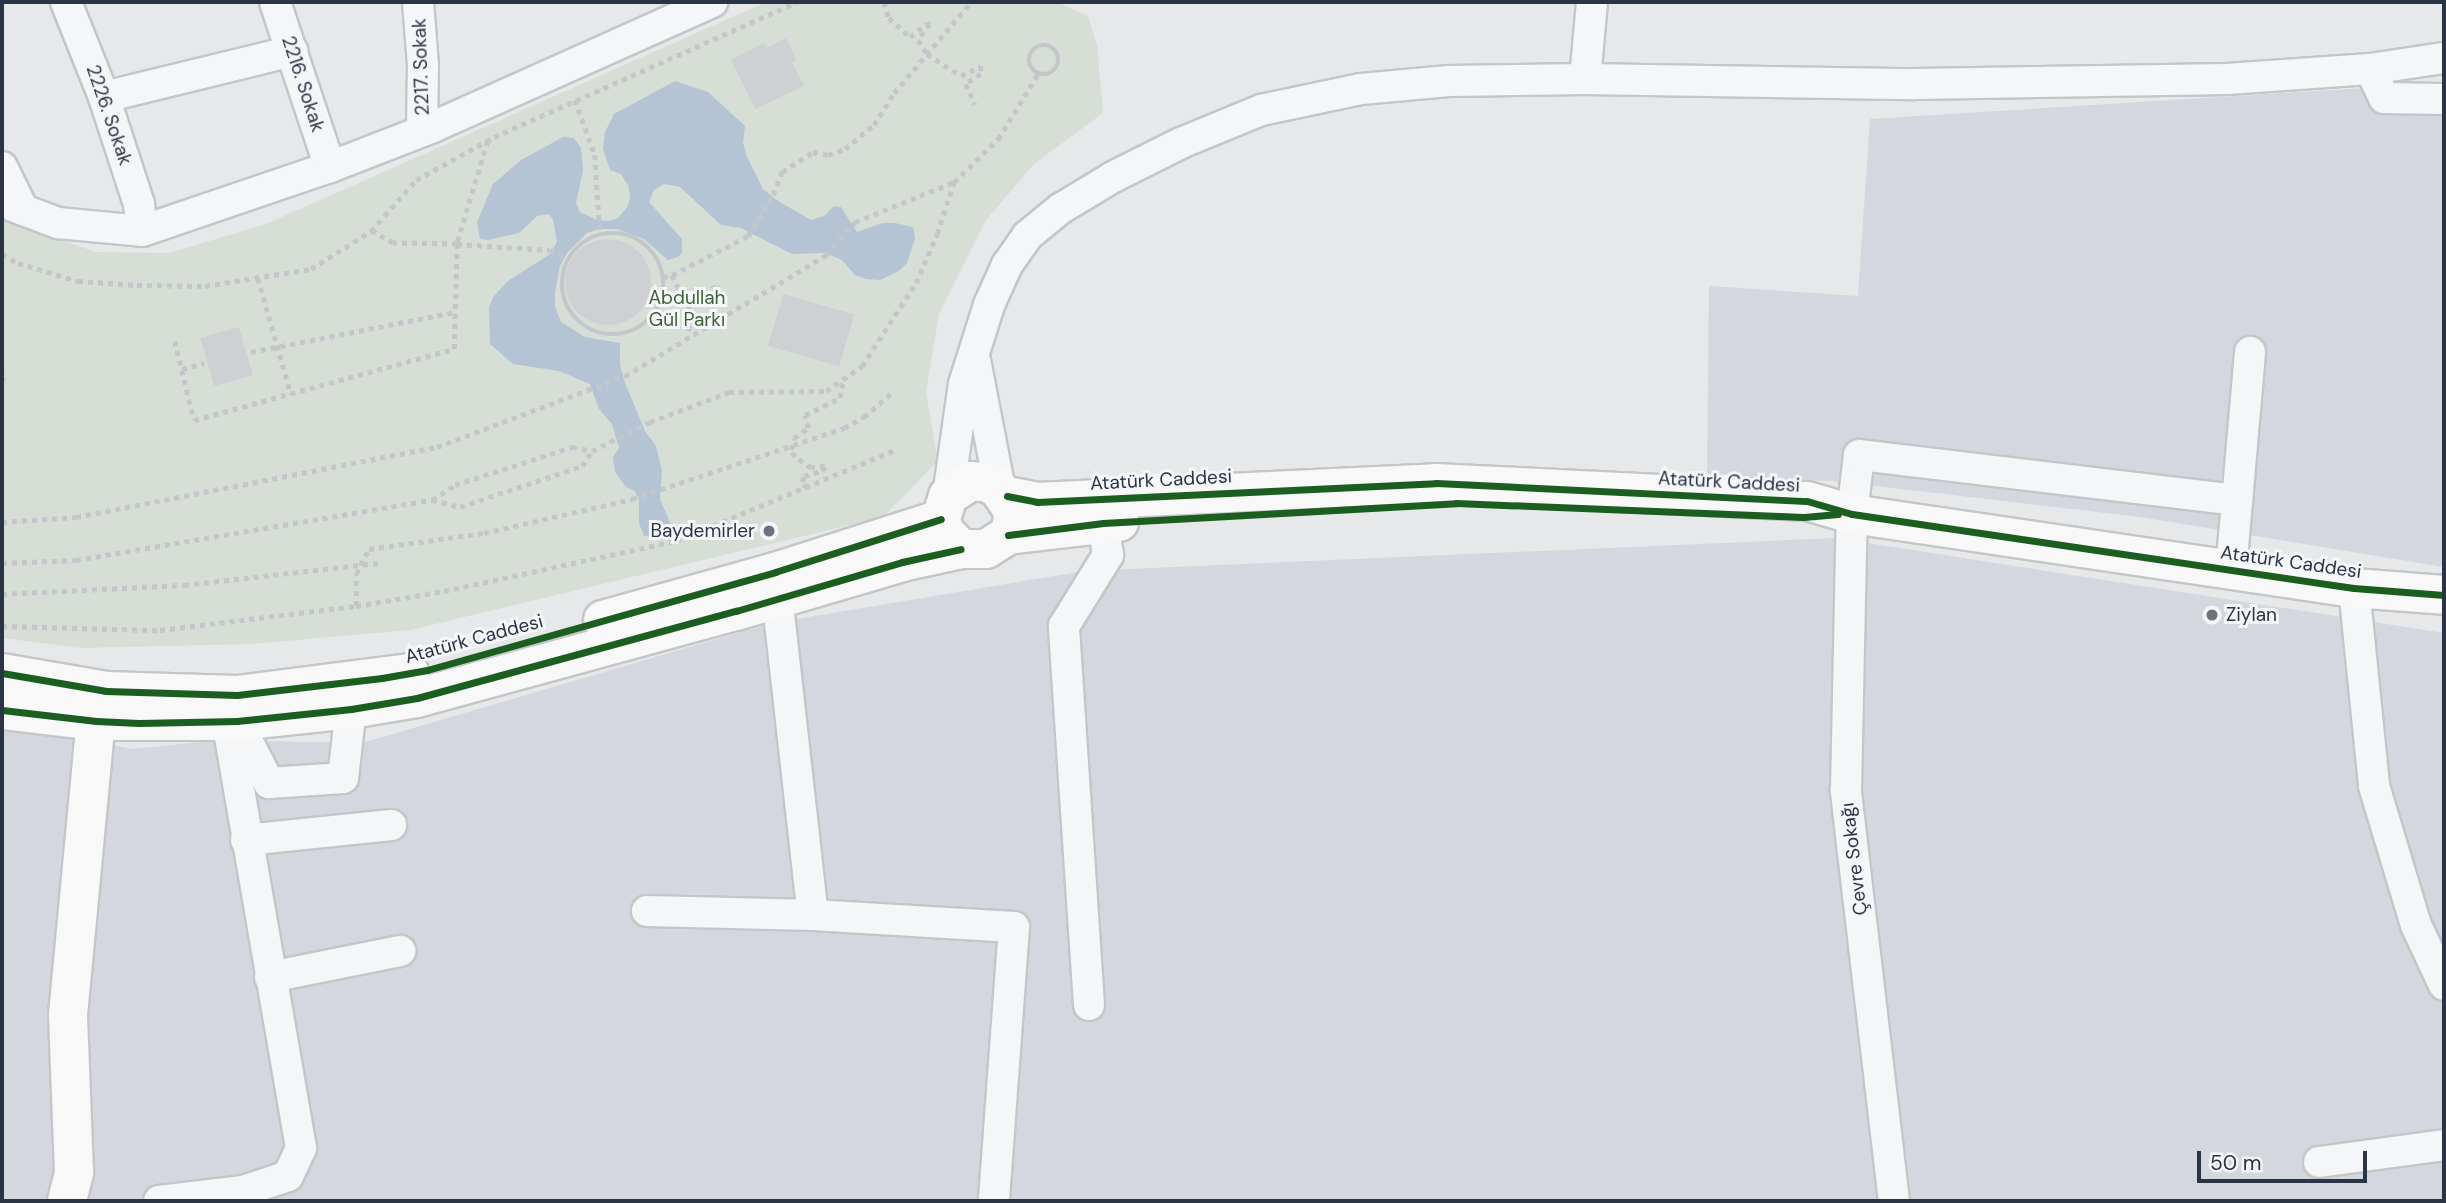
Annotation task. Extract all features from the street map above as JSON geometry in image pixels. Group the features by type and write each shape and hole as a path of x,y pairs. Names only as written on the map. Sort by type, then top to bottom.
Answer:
{"main road":[{"path":"2,710 101,706 232,721 351,709 417,698 776,585 902,562 950,521 958,487 971,481 984,482 1003,493 1012,509 1008,535"},
{"name":"Atatürk Caddesi","path":"1003,493 1037,502 1436,483 1807,501 1852,514 2354,588 2444,596"},
{"path":"950,521 986,549 1008,535 1103,523 1456,503 1804,517 1852,514"},
{"name":"Atatürk Caddesi","path":"2,673 101,706 237,695 427,670 776,585"},
{"path":"67,1201 74,1172 68,1015 101,706"}],"street":[{"name":"2226. Sokak","path":"66,2 104,97 139,204 142,231"},
{"name":"2216. Sokak","path":"275,2 330,167"},
{"name":"2217. Sokak","path":"418,2 424,66 422,131"},
{"path":"1585,79 1592,2"},
{"path":"2,167 12,206 58,223 142,231 330,167 422,131 697,5"},
{"path":"104,97 292,51"},
{"path":"950,521 964,384 989,305 1007,265 1027,236 1071,202 1181,143 1261,110 1296,100 1361,89 1449,81 1585,79 1928,83 2227,79 2370,69 2444,58"},
{"path":"2370,69 2384,99 2444,99"},
{"path":"2231,570 2250,352"},
{"path":"974,357 1003,493"},
{"name":"Çevre Sokağı","path":"1894,1201 1846,790 1852,514 1859,454 2237,500"},
{"path":"1089,1004 1064,626 1108,555 1103,523"},
{"path":"776,585 813,915"},
{"path":"2354,588 2374,786 2416,925 2444,985"},
{"path":"232,721 269,783 343,778 351,709"},
{"path":"159,1201 243,1191 288,1176 301,1148 246,840 232,721"},
{"path":"246,840 391,825"},
{"path":"647,911 813,915 1014,927 994,1201"},
{"path":"270,977 400,951"},
{"path":"2319,1162 2444,1145"}],"path":[{"path":"2,254 18,263 78,281 205,286 311,270 371,231 416,180 488,140 797,2"},
{"path":"884,2 889,18 909,37 927,23 930,24 918,40 927,54 961,76 981,66 981,74 966,84 975,104"},
{"path":"663,277 672,275 748,236 773,195 782,172 813,152 828,155 845,149 874,125 894,93 971,2"},
{"path":"1036,46 1051,46 1060,58 1058,68 1050,75 1038,74 1029,64 1030,54 1036,46"},
{"path":"2,522 76,517 437,447 589,392 625,376 826,255 855,222 954,182 998,139 1038,74"},
{"path":"575,100 596,155 600,235"},
{"path":"175,341 194,420 454,349 457,244 488,140"},
{"path":"432,500 460,507 541,482 582,466 592,451 650,422 729,392 826,391 862,366 916,283 937,234 954,182"},
{"path":"371,231 393,243 549,250 568,258"},
{"path":"600,235 628,235 643,243 655,255 663,277 661,301 654,316 627,334 603,334 581,325 569,312 562,296 562,278 568,258 578,247 600,235"},
{"path":"672,275 684,300 717,286 719,289 689,306 690,337"},
{"path":"258,278 291,394"},
{"path":"251,352 455,312"},
{"path":"181,369 204,363"},
{"path":"2,368 2,381"},
{"path":"807,488 803,482 804,476 822,471 825,466 806,466 795,457 792,445 794,438 808,428 805,415 840,398 843,379"},
{"path":"356,606 356,574 369,549 484,533 632,499 844,428 864,417 890,394"},
{"path":"2,563 76,560 432,500 455,485 572,447 592,451"},
{"path":"2,626 160,630 356,606 444,591 676,541 746,509 807,488 897,449"},
{"path":"2,594 184,585 378,563"}],"shaded area":[{"path":"2444,83 2444,567 2140,517 1833,481 1707,477 1709,286 1858,296 1870,119"},
{"path":"1835,538 2444,633 2444,1201 2,1201 2,723 132,749 220,740 362,743 772,623 1084,571"}],"green space":[{"name":"Abdullah Gül Parkı","path":"766,2 1056,2 1088,16 1097,46 1103,113 1034,164 986,220 939,314 926,392 938,461 883,517 410,630 251,644 81,648 2,638 2,220 96,252 169,253 266,224"}],"water":[{"path":"675,81 708,92 745,126 743,143 747,157 763,189 778,201 811,220 824,216 834,206 841,207 857,232 883,223 895,223 913,227 915,238 907,263 899,271 880,280 866,279 855,275 842,260 825,253 792,254 741,228 721,225 680,187 664,184 654,190 649,202 682,239 682,253 678,257 668,260 644,239 617,229 598,229 587,233 567,253 560,266 555,292 555,307 561,322 585,337 620,343 620,365 625,383 645,431 656,446 662,470 660,499 672,527 664,535 644,536 639,523 639,500 635,491 626,487 615,472 613,457 619,448 612,424 599,409 590,384 559,371 513,364 490,344 489,307 494,296 508,281 550,254 557,242 553,220 549,214 537,216 519,233 488,240 480,239 477,222 493,184 521,160 563,137 574,138 581,148 583,171 576,203 580,212 597,220 610,221 618,218 628,206 630,196 628,185 621,174 610,170 603,149 605,132 614,114"}],"building":[{"path":"786,38 796,59 792,63 804,86 755,109 731,60 764,43 766,48"},
{"path":"608,239 632,246 644,258 651,282 644,306 632,318 608,325 584,318 572,306 565,282 572,258 584,246"},
{"path":"783,294 854,314 839,366 768,346"},
{"path":"239,327 253,375 214,386 201,338"}],"cycle path":[{"path":"1007,496 1037,502 1436,483 1807,501 1852,514 2354,588 2444,595"},
{"path":"1008,535 1103,523 1456,503 1804,517 1838,514"},
{"path":"2,673 106,691 237,695 382,678 427,670 775,572 941,519"},
{"path":"2,710 96,721 237,721 351,709 417,698 736,611 902,562 961,549"}],"place":[{"name":"Baydemirler","path":"769,531"},
{"name":"Ziylan","path":"2212,615"}]}
